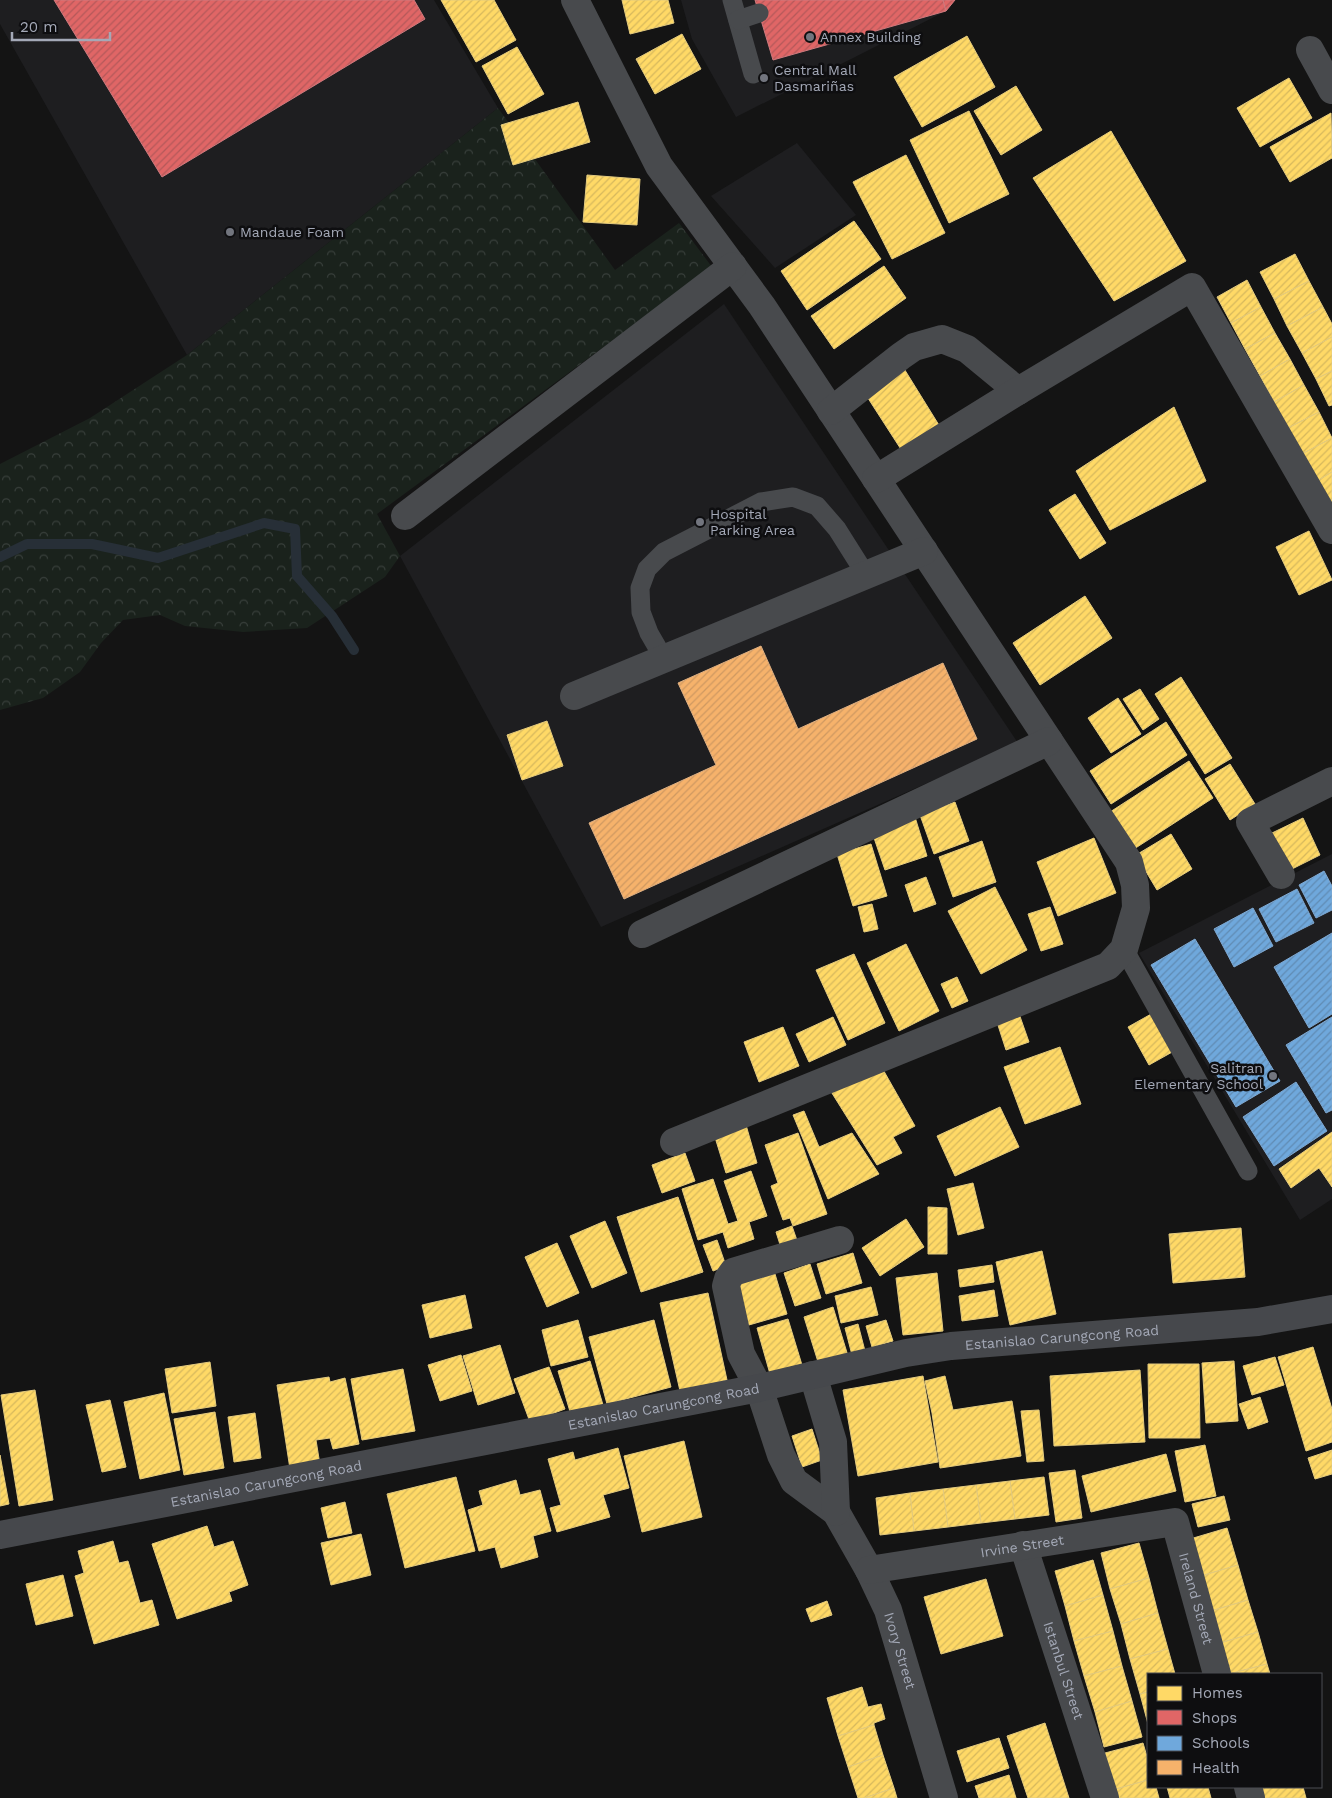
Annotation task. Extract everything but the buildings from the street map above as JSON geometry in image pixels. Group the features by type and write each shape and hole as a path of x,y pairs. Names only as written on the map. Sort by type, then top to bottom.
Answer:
{"street":[{"path":"575,0 659,166 733,266 831,410 1129,862 1135,885 1136,908 1124,949 1108,966 674,1142"},
{"path":"1310,50 1332,90"},
{"path":"405,516 733,266"},
{"path":"876,479 1192,287 1332,530"},
{"path":"831,410 914,347 942,339 967,349 1018,391"},
{"path":"574,696 924,551"},
{"path":"642,934 1049,741"},
{"path":"1281,876 1250,822 1332,781"},
{"name":"Ivory Street","path":"840,1240 733,1272 728,1278 726,1286 741,1354 759,1388 781,1455 794,1481 836,1512 869,1570 888,1610 944,1798"},
{"name":"Estanislao Carungcong Road","path":"0,1535 759,1388 906,1353 951,1346 1258,1322 1332,1309"},
{"name":"Ivory Street","path":"813,1375 833,1442 836,1512"},
{"name":"Irvine Street","path":"869,1570 1174,1522"},
{"name":"Ireland Street","path":"1174,1522 1217,1673"},
{"name":"Istanbul Street","path":"1023,1545 1105,1798"}],"lane":[{"path":"732,0 753,74"},
{"path":"738,20 759,14"},
{"path":"664,659 649,633 641,612 640,588 647,569 664,552 761,502 793,497 817,506 837,529 866,575"},
{"path":"1124,949 1248,1170"}],"shaded area":[{"name":"Mandaue Foam","path":"0,0 434,0 498,108 187,355 0,24"},
{"name":"Central Mall Dasmariñas","path":"681,0 955,0 946,11 736,117 692,39"},
{"path":"797,143 856,215 775,268 711,196"},
{"path":"724,304 1018,743 601,927 400,556"},
{"name":"Salitran Elementary School","path":"1332,854 1332,1199 1300,1220 1139,953"}],"green space":[{"path":"498,108 615,270 679,223 712,267 377,514 400,556 385,577 307,628 243,632 185,626 160,615 123,620 101,643 80,672 43,698 0,710 0,464 90,418 187,355"}],"waterway":[{"path":"0,557 27,544 92,544 158,558 264,523 295,529 297,576 332,616 354,650"}],"place":[{"name":"Annex Building","path":"810,37"},
{"name":"Central Mall Dasmariñas","path":"764,78"},
{"name":"Mandaue Foam","path":"230,232"},
{"name":"Hospital Parking Area","path":"700,522"},
{"name":"Salitran Elementary School","path":"1273,1076"}]}
